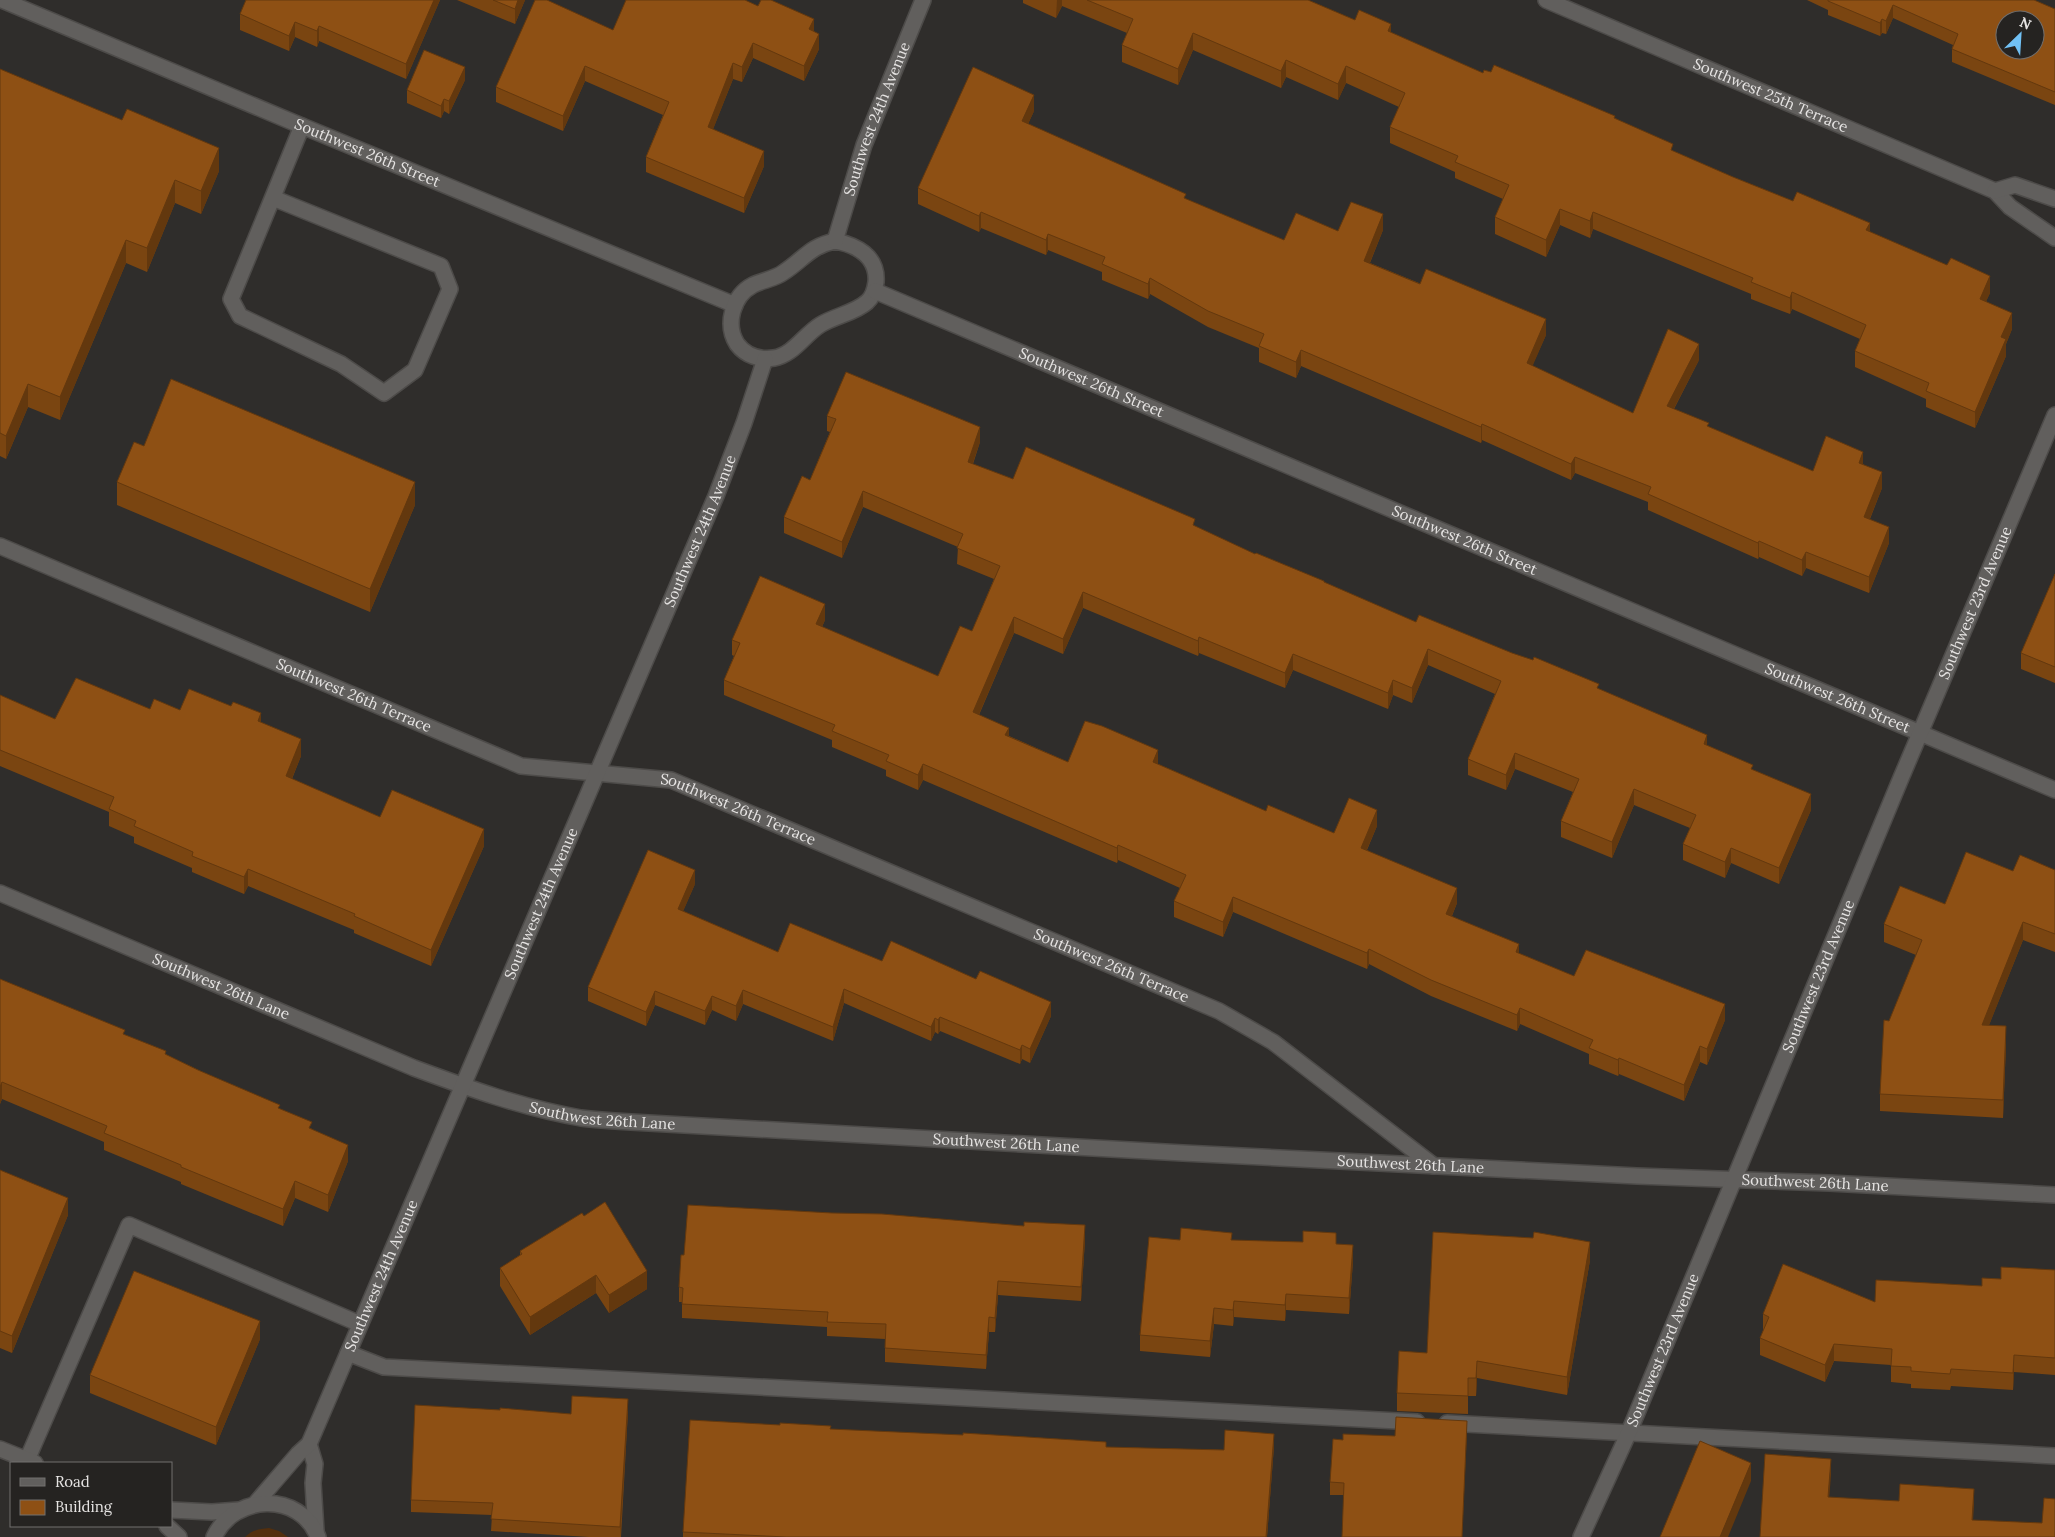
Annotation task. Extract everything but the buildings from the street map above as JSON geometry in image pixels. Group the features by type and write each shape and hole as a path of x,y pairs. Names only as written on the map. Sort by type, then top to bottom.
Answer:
{"street":[{"name":"Southwest 26th Street","path":"2,0 735,305"},
{"name":"Southwest 24th Avenue","path":"835,241 864,145 924,0"},
{"name":"Southwest 25th Terrace","path":"1546,0 1995,191 2010,207 2055,238"},
{"path":"273,198 441,266 450,289 415,370 384,393 341,364 240,316 231,299 302,126"},
{"path":"1995,191 2015,185 2055,199"},
{"path":"835,241 850,243 864,252 872,262 876,276 875,291 868,302 855,310 839,315 820,325 806,334 783,356 765,359 749,355 739,346 731,333 730,320 741,294 752,285 781,274 798,264 810,251 821,244 835,241"},
{"name":"Southwest 26th Street","path":"875,291 2055,790"},
{"name":"Southwest 24th Avenue","path":"255,1504 309,1444 716,496 765,359"},
{"name":"Southwest 23rd Avenue","path":"1580,1537 1629,1432 2055,415"},
{"name":"Southwest 26th Terrace","path":"0,546 521,766 671,780 1219,1011 1273,1042 1434,1166"},
{"name":"Southwest 26th Lane","path":"0,893 395,1060 464,1086 540,1109 582,1118 1434,1166 2055,1195"},
{"path":"0,1449 31,1462 128,1224 360,1324"},
{"path":"348,1353 384,1367 2055,1456"},
{"path":"309,1444 315,1464 313,1483 317,1534"},
{"path":"172,1510 212,1512 238,1510 255,1504 273,1503 290,1507 305,1517 317,1534"},
{"path":"214,1537 225,1521 238,1510"},
{"path":"168,1527 179,1537"}],"shaded area":[{"path":"269,1528 279,1531 288,1537 245,1537 256,1530"}]}
